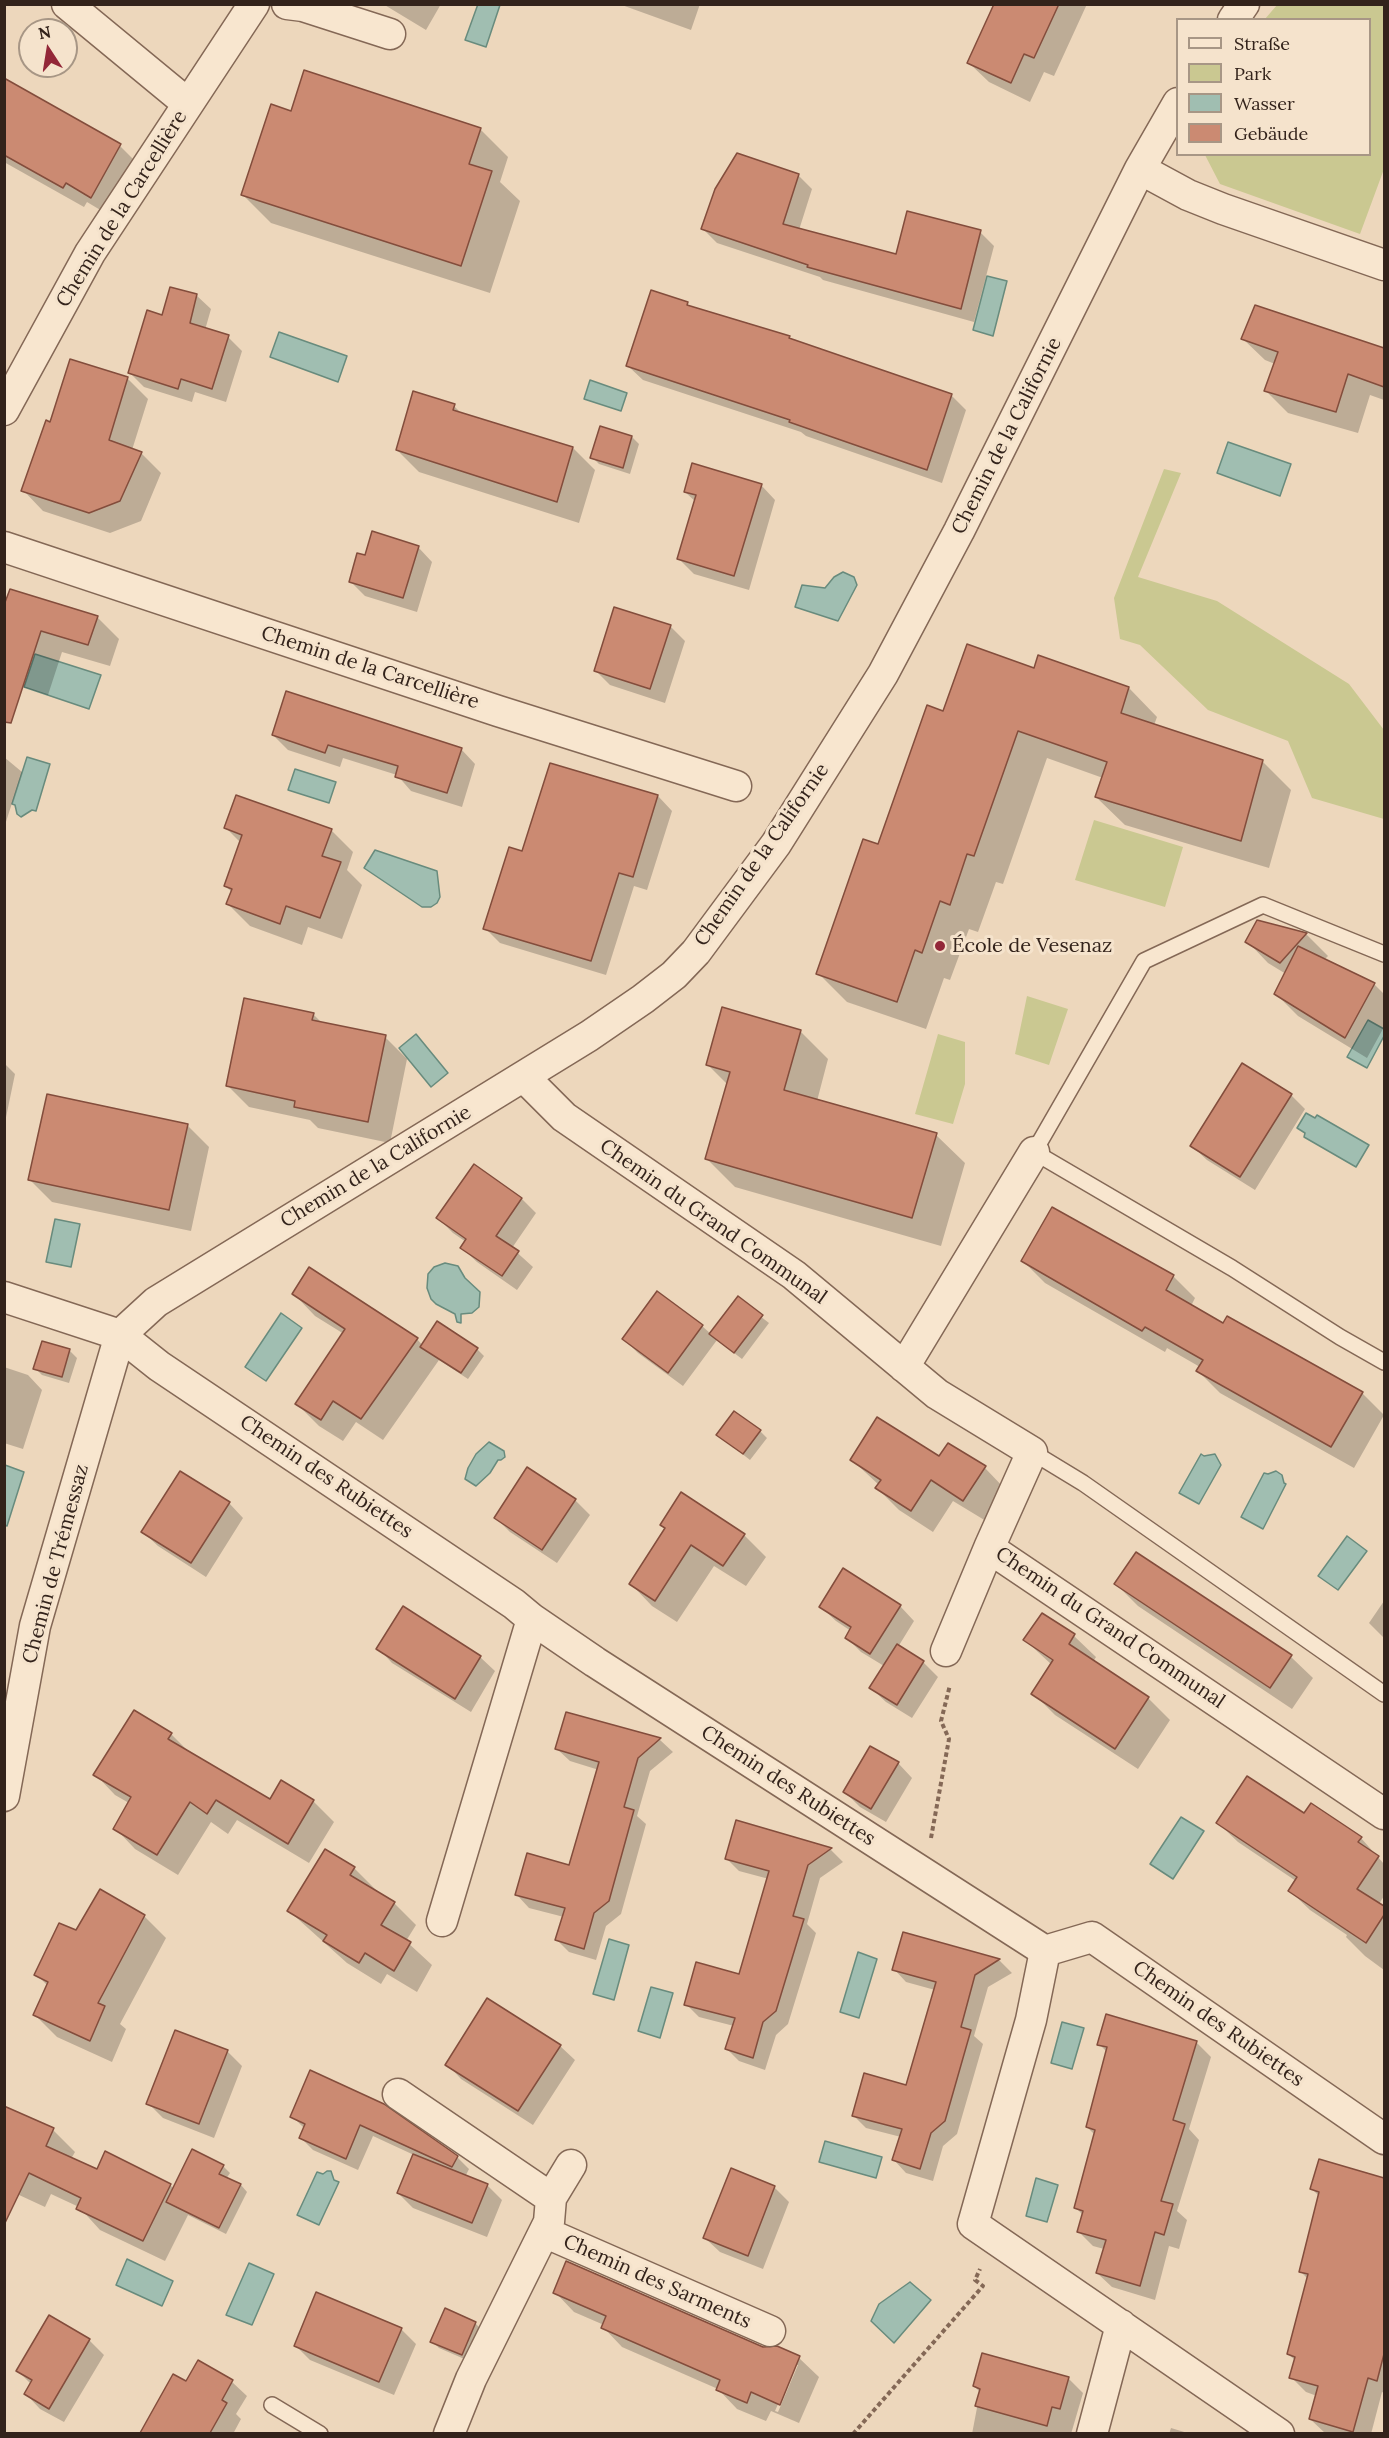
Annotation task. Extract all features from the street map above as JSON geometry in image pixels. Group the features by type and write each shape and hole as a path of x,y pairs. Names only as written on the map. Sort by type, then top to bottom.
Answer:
{"street":[{"name":"Chemin de la Carcellière","path":"67,4 187,104"},
{"name":"Chemin de la Carcellière","path":"4,410 90,253 254,4"},
{"path":"286,4 303,6 390,34"},
{"path":"1234,18 1244,4"},
{"name":"Chemin de la Californie","path":"120,1335 156,1302 524,1077 643,999 674,975 710,934 776,844 889,663 959,531 1140,169 1176,106"},
{"path":"1140,169 1188,195 1223,209 1384,265"},
{"name":"Chemin de la Carcellière","path":"4,547 487,707 736,786"},
{"name":"Chemin du Grand Communal","path":"524,1077 564,1117 794,1275 937,1394 1032,1452 989,1548 1384,1814"},
{"path":"904,1367 1034,1152"},
{"path":"4,1297 120,1335"},
{"name":"Chemin des Rubiettes","path":"120,1335 159,1366 514,1604 605,1669 1045,1951 1092,1937 1384,2139"},
{"name":"Chemin de Trémessaz","path":"4,1796 35,1626 120,1335"},
{"path":"946,1652 989,1548"},
{"path":"442,1921 532,1619"},
{"path":"1045,1951 1031,2020 973,2224 1279,2433"},
{"path":"398,2094 551,2198"},
{"name":"Chemin des Sarments","path":"449,2433 471,2379 549,2222 551,2198 571,2164"},
{"name":"Chemin des Sarments","path":"544,2232 770,2331"},
{"path":"1092,2433 1121,2325"}],"lane":[{"path":"1384,954 1263,905 1144,961 1034,1152 1232,1268 1340,1337 1384,1362"},
{"path":"1032,1452 1083,1484 1384,1694"},
{"path":"272,2405 320,2433"}],"path":[{"path":"924,1874 949,1739 941,1721 955,1666 946,1652"},
{"path":"852,2433 983,2286 975,2280"}],"green space":[{"path":"1277,5 1384,5 1384,169 1360,234 1220,184 1206,156 1371,156 1371,18 1266,18"},
{"path":"1164,469 1181,473 1138,577 1217,601 1349,684 1384,730 1384,819 1312,798 1288,741 1208,710 1140,645 1120,639 1114,598"},
{"path":"1094,820 1183,847 1165,907 1075,880"},
{"path":"1027,996 1068,1009 1049,1065 1015,1054"},
{"path":"938,1034 965,1042 965,1084 953,1124 915,1114"}],"water":[{"path":"478,4 500,5 486,47 465,40"},
{"path":"987,276 1007,281 993,336 973,330"},
{"path":"279,332 347,356 338,382 270,357"},
{"path":"590,380 627,393 621,411 584,399"},
{"path":"1228,442 1291,464 1280,496 1217,473"},
{"path":"843,572 854,577 857,585 838,621 795,607 802,585 825,588 834,577"},
{"path":"35,654 101,675 89,709 24,687"},
{"path":"27,757 50,764 36,811 32,810 21,817 17,814 15,805 12,804"},
{"path":"295,769 336,782 329,803 288,790"},
{"path":"375,850 437,871 440,897 437,903 431,907 422,907 364,868"},
{"path":"1368,1020 1384,1029 1384,1036 1367,1068 1347,1057"},
{"path":"416,1034 448,1073 431,1087 399,1048"},
{"path":"1306,1113 1315,1118 1317,1115 1369,1145 1356,1167 1304,1137 1305,1133 1297,1128"},
{"path":"55,1219 80,1224 71,1267 46,1262"},
{"path":"445,1263 458,1266 465,1278 480,1292 479,1307 472,1313 461,1314 461,1323 457,1322 455,1314 431,1299 427,1288 428,1274 434,1267"},
{"path":"281,1313 302,1328 266,1381 245,1367"},
{"path":"489,1442 504,1451 505,1457 498,1460 490,1473 476,1486 465,1479 468,1468 476,1454"},
{"path":"1201,1454 1204,1456 1215,1454 1221,1465 1199,1504 1179,1493"},
{"path":"5,1465 24,1472 7,1526 4,1525"},
{"path":"1276,1471 1282,1475 1286,1484 1263,1529 1241,1517 1264,1473"},
{"path":"1347,1536 1367,1551 1338,1590 1318,1576"},
{"path":"1181,1817 1204,1831 1173,1879 1150,1864"},
{"path":"609,1939 629,1945 614,2000 593,1994"},
{"path":"858,1952 877,1959 859,2018 840,2012"},
{"path":"651,1987 673,1993 660,2038 638,2031"},
{"path":"1062,2022 1084,2028 1072,2069 1051,2063"},
{"path":"825,2141 882,2157 876,2178 819,2162"},
{"path":"331,2171 334,2180 339,2182 319,2225 297,2215 317,2172 323,2174"},
{"path":"1036,2178 1058,2185 1047,2222 1026,2216"},
{"path":"127,2259 173,2281 162,2306 116,2285"},
{"path":"249,2263 274,2274 252,2325 226,2315"},
{"path":"910,2282 931,2300 894,2343 871,2321 879,2304"}],"building":[{"path":"994,4 1059,4 1034,58 1024,54 1011,83 967,63"},
{"path":"304,70 481,128 469,164 492,171 461,266 241,195 271,104 291,111"},
{"path":"4,78 121,144 91,198 66,183 63,188 4,155"},
{"path":"737,153 799,174 783,224 896,254 907,211 981,230 961,309 807,267 808,265 701,229 715,189"},
{"path":"170,287 197,294 190,323 229,335 212,389 181,379 178,389 128,373 147,310 162,315"},
{"path":"651,290 688,302 687,305 790,336 789,338 952,394 927,470 789,422 790,420 626,366"},
{"path":"1255,305 1384,348 1384,387 1348,374 1336,412 1264,391 1278,352 1241,339"},
{"path":"70,359 128,377 109,440 142,452 120,501 89,513 21,491 46,420 50,422"},
{"path":"413,391 455,404 453,410 573,447 557,502 396,450"},
{"path":"600,426 632,436 623,468 590,458"},
{"path":"692,463 762,484 734,576 677,559 696,495 684,492"},
{"path":"372,531 419,546 403,598 349,582 357,553 365,555"},
{"path":"10,589 98,616 88,645 41,631 11,723 4,722 4,605"},
{"path":"614,607 671,625 650,689 594,671"},
{"path":"967,644 1034,668 1038,655 1129,687 1121,713 1263,760 1241,841 1095,797 1107,762 1018,731 974,856 967,854 950,905 940,901 922,953 915,950 897,1002 816,974 863,839 878,844 927,705 943,711"},
{"path":"286,691 462,748 447,793 395,777 398,766 328,745 325,753 272,735"},
{"path":"550,763 658,795 633,877 619,873 591,961 483,929 509,847 522,851"},
{"path":"236,795 332,829 322,856 341,862 320,918 286,906 280,924 226,904 232,889 224,886 242,835 224,828"},
{"path":"1257,920 1307,933 1280,963 1245,942"},
{"path":"1298,946 1375,983 1345,1038 1274,994"},
{"path":"244,998 314,1013 312,1020 386,1035 368,1122 294,1107 295,1101 226,1086"},
{"path":"722,1007 801,1030 784,1090 937,1133 912,1218 705,1159 730,1072 706,1065"},
{"path":"1242,1063 1292,1094 1240,1177 1190,1146"},
{"path":"47,1094 188,1124 169,1210 28,1180"},
{"path":"474,1164 522,1198 496,1236 519,1251 502,1276 460,1248 466,1239 436,1218"},
{"path":"1052,1207 1174,1275 1166,1290 1223,1323 1227,1316 1363,1392 1331,1447 1196,1371 1203,1360 1145,1327 1142,1331 1021,1261"},
{"path":"309,1267 418,1338 361,1419 333,1401 321,1420 295,1404 345,1329 292,1294"},
{"path":"657,1291 703,1325 668,1373 622,1339"},
{"path":"738,1296 763,1315 734,1353 709,1334"},
{"path":"437,1321 478,1348 461,1373 420,1347"},
{"path":"42,1341 70,1349 62,1377 33,1369"},
{"path":"734,1411 761,1430 743,1454 716,1435"},
{"path":"877,1417 939,1456 948,1443 986,1466 963,1501 931,1480 911,1511 875,1488 881,1480 850,1460"},
{"path":"527,1467 576,1499 542,1550 494,1518"},
{"path":"180,1471 230,1502 191,1563 141,1532"},
{"path":"681,1492 745,1534 723,1566 691,1545 655,1601 629,1584 665,1528 660,1525"},
{"path":"1136,1552 1292,1655 1270,1688 1114,1584"},
{"path":"843,1568 901,1605 870,1654 845,1638 851,1627 819,1607"},
{"path":"403,1606 481,1656 455,1699 376,1649"},
{"path":"1042,1613 1075,1634 1069,1644 1149,1697 1115,1749 1031,1694 1053,1660 1023,1640"},
{"path":"897,1644 924,1661 897,1705 869,1688"},
{"path":"134,1710 172,1733 168,1739 270,1799 281,1780 314,1800 288,1844 216,1800 207,1814 190,1802 157,1855 113,1829 131,1797 93,1775"},
{"path":"566,1712 661,1738 638,1758 624,1807 634,1810 609,1901 594,1913 584,1949 555,1940 565,1908 515,1895 527,1853 569,1865 599,1762 555,1749"},
{"path":"870,1746 899,1762 871,1809 843,1792"},
{"path":"1247,1776 1304,1813 1311,1803 1362,1837 1358,1842 1379,1856 1357,1889 1384,1906 1384,1915 1366,1943 1288,1891 1297,1877 1216,1823"},
{"path":"736,1820 832,1848 808,1865 793,1916 804,1919 776,2011 763,2022 753,2058 725,2049 735,2018 684,2005 696,1962 739,1974 769,1871 725,1859"},
{"path":"325,1849 355,1867 350,1875 395,1902 381,1925 411,1942 394,1971 365,1953 359,1963 323,1941 327,1935 287,1911"},
{"path":"100,1889 145,1915 98,2003 105,2006 90,2041 33,2015 48,1982 34,1975 59,1923 76,1930"},
{"path":"903,1932 1000,1959 975,1975 961,2027 971,2030 945,2121 931,2133 920,2169 892,2160 902,2129 852,2116 864,2073 906,2085 936,1982 892,1970"},
{"path":"487,1998 561,2045 518,2111 445,2065"},
{"path":"1106,2014 1197,2041 1173,2120 1185,2124 1161,2201 1173,2204 1164,2235 1155,2232 1140,2286 1096,2273 1106,2240 1077,2232 1083,2211 1074,2208 1095,2130 1086,2127 1107,2047 1097,2045"},
{"path":"175,2030 228,2050 199,2124 146,2104"},
{"path":"310,2070 384,2104 458,2156 452,2167 360,2125 346,2159 299,2138 305,2124 290,2117"},
{"path":"4,2106 54,2128 46,2146 97,2169 105,2151 171,2184 143,2241 76,2209 81,2198 29,2173 4,2225"},
{"path":"192,2149 224,2165 219,2174 241,2184 219,2228 166,2202"},
{"path":"413,2154 488,2184 472,2223 397,2193"},
{"path":"1319,2159 1384,2178 1384,2354 1377,2381 1368,2378 1353,2432 1309,2419 1318,2386 1289,2378 1295,2357 1287,2354 1308,2274 1299,2272 1319,2192 1310,2189"},
{"path":"731,2168 775,2186 748,2256 703,2238"},
{"path":"566,2261 763,2347 777,2346 800,2356 780,2405 751,2392 747,2403 716,2390 720,2380 601,2328 606,2316 553,2293"},
{"path":"316,2292 402,2328 379,2382 294,2346"},
{"path":"445,2308 476,2322 462,2355 430,2342"},
{"path":"49,2315 90,2339 49,2409 24,2394 32,2380 16,2371"},
{"path":"982,2353 1069,2377 1060,2409 1052,2407 1047,2426 975,2406 980,2389 973,2386"},
{"path":"198,2360 233,2380 222,2400 227,2403 210,2433 140,2433 173,2374 186,2381"}],"place":[{"name":"École de Vesenaz","path":"940,946"}]}
